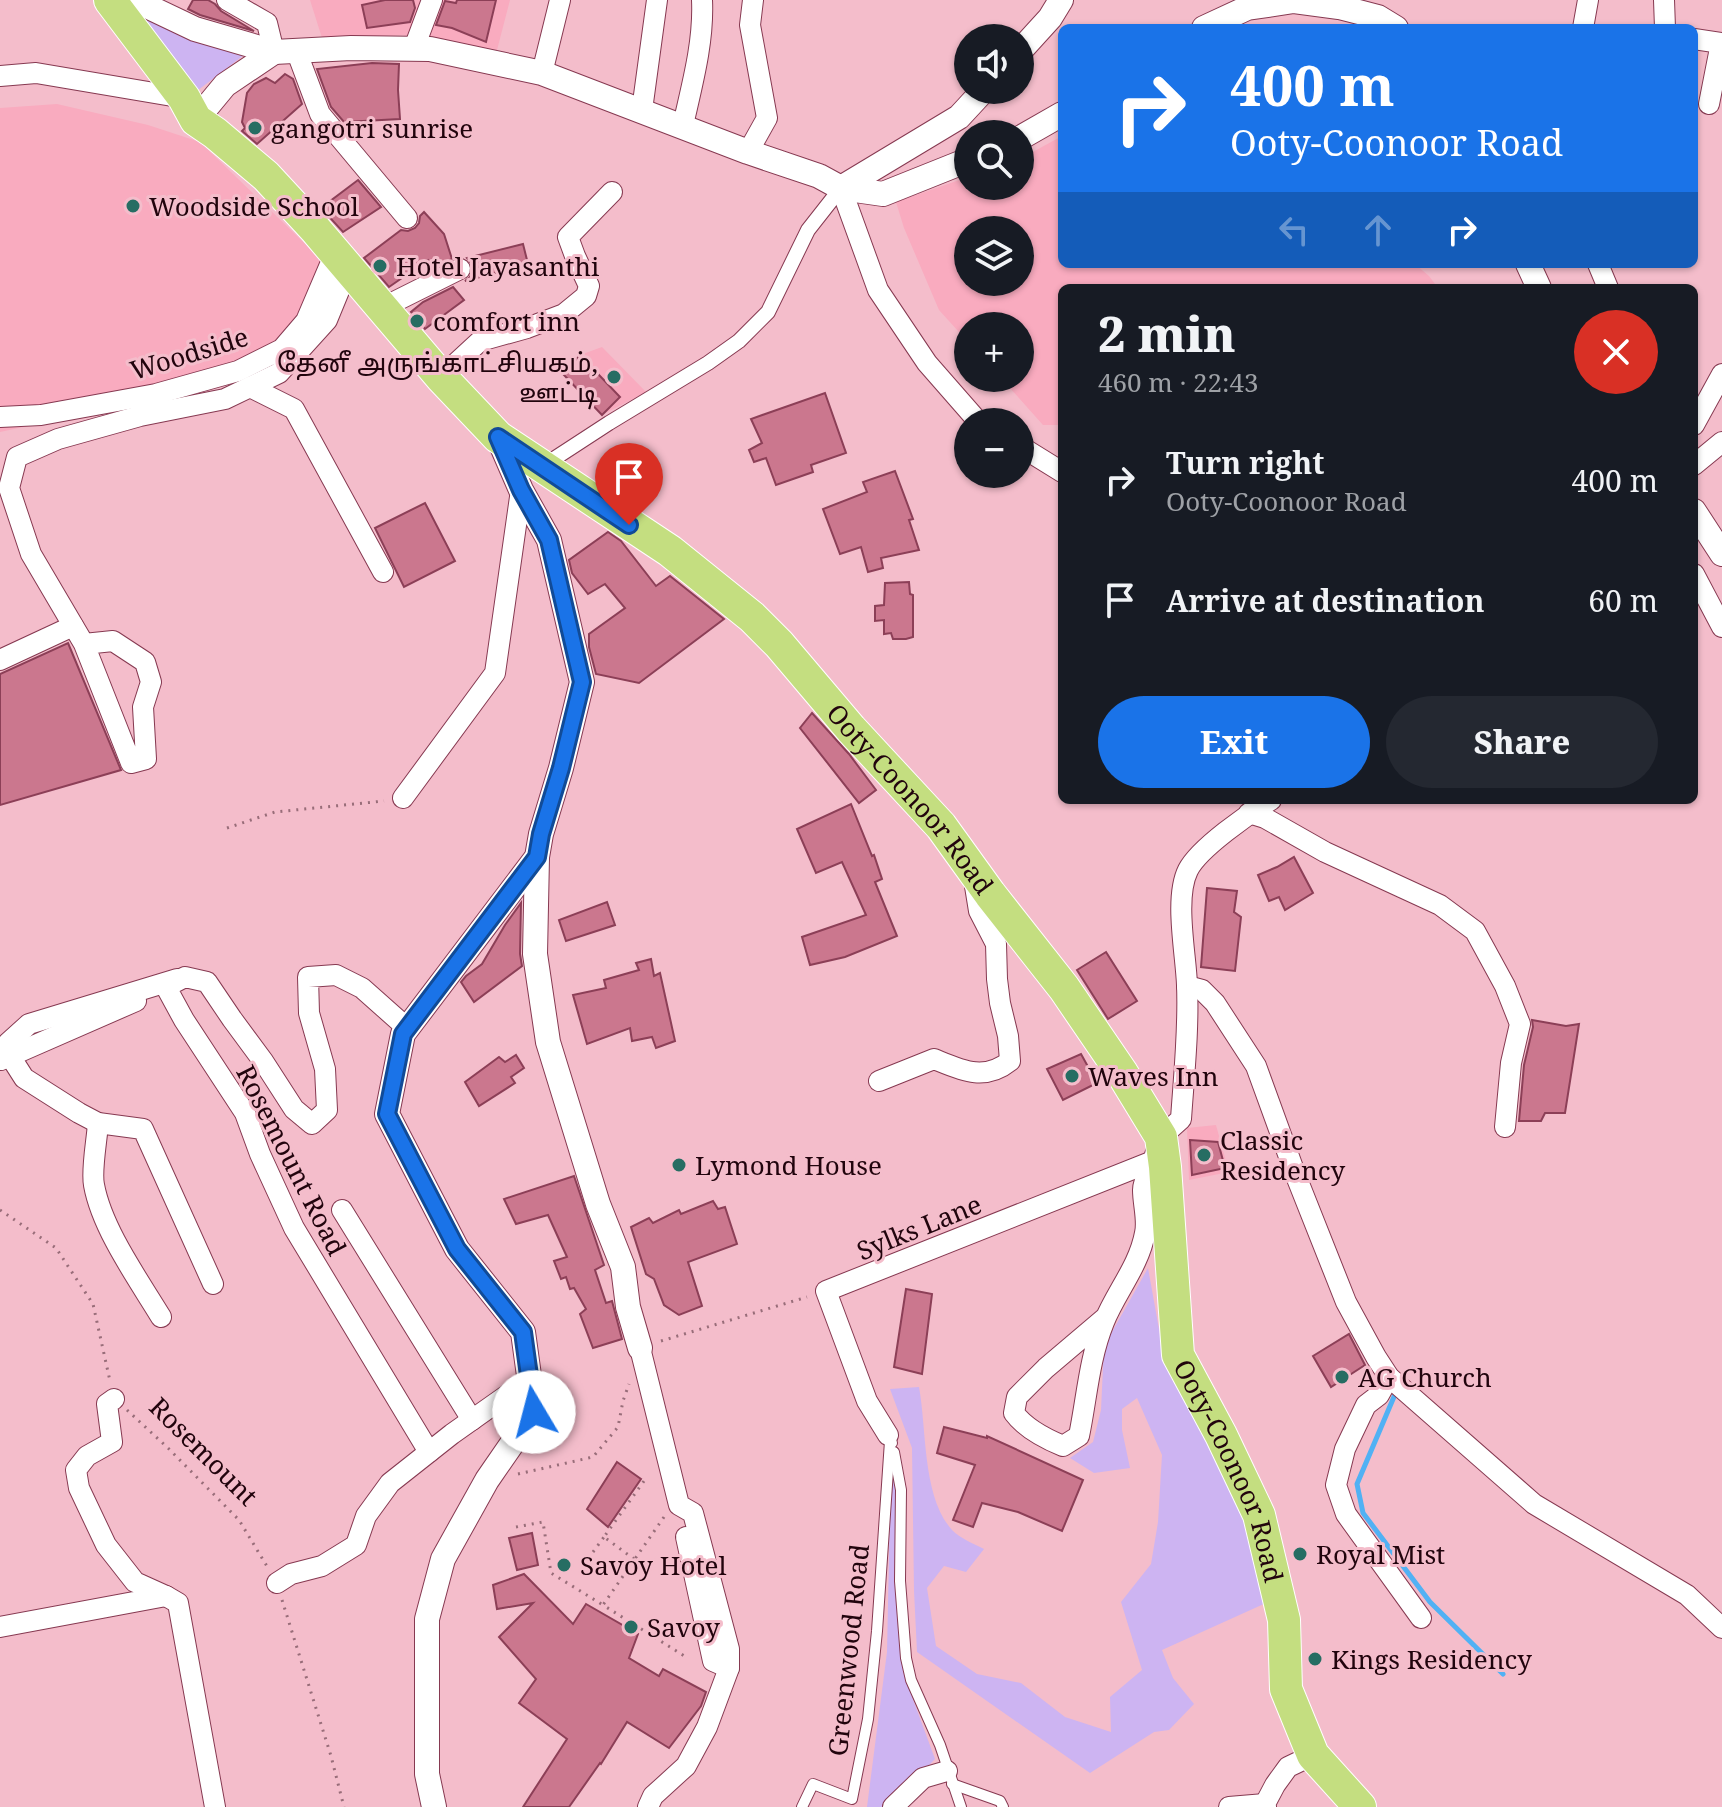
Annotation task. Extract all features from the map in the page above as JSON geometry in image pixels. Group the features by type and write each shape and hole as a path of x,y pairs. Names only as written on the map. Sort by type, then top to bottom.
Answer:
{"highway":[{"name":"Ooty-Coonoor Road","path":"110,0 190,109 266,176 441,377 498,437 670,551 752,617 779,644 851,729 941,826 1064,988 1122,1073 1165,1167 1178,1355 1259,1515 1284,1620 1286,1689 1313,1755 1353,1804"}],"street":[{"path":"134,0 195,29 285,51 430,49 542,73 819,176 841,188 883,194 954,166"},
{"path":"227,0 267,23 320,114 407,218"},
{"path":"414,48 432,0"},
{"path":"542,73 560,0"},
{"path":"642,110 657,0"},
{"path":"683,125 703,18 702,0"},
{"path":"748,152 767,118 750,25 753,0"},
{"path":"1034,36 1061,0"},
{"path":"1584,24 1588,0"},
{"path":"1664,0 1665,24"},
{"path":"1213,24 1247,8 1294,1 1339,7 1378,17 1389,24"},
{"path":"1698,40 1721,43 1709,104"},
{"path":"0,76 36,73 190,109 285,51"},
{"path":"543,466 739,341 768,312 808,230 841,188 959,117 971,104"},
{"path":"1034,130 1058,116"},
{"path":"841,188 878,290 927,363 966,408"},
{"path":"441,377 480,341 564,314 586,296 589,286 568,237 612,192"},
{"path":"4,491 17,457 58,439 140,416 225,399 279,373 327,320 341,261"},
{"name":"Woodside","path":"0,417 41,415 156,394 238,371 282,349 306,321 341,261"},
{"path":"382,308 460,269"},
{"path":"1698,418 1722,374"},
{"path":"250,387 294,409 383,572"},
{"path":"498,437 521,490 549,540 582,682 537,857 535,954 548,1042 598,1204 623,1267 628,1307 678,1501 693,1513 729,1649 729,1668 707,1727 686,1766 653,1796 648,1807"},
{"path":"1698,462 1722,442"},
{"path":"1034,455 1058,470"},
{"path":"0,465 4,491 31,554 79,635 131,763 146,759 143,707 151,682 145,662 113,641 79,635 0,660"},
{"path":"403,798 495,673 521,490"},
{"path":"1698,517 1722,554"},
{"path":"1698,582 1722,627"},
{"path":"1105,1318 1017,1397 1014,1413 1018,1419 1048,1440 1063,1446 1079,1436 1091,1360 1105,1318 1134,1267 1146,1231 1143,1187 1157,1149 1181,1119 1187,986 1181,925 1183,887 1188,870 1200,854 1264,804"},
{"path":"1249,813 1265,818 1325,852 1440,905 1475,931 1505,986 1520,1024 1511,1063 1505,1127"},
{"path":"434,1807 427,1774 427,1619 443,1559 487,1480 534,1412 523,1332 457,1249 387,1114 403,1034 537,857"},
{"path":"879,1081 934,1059 977,1074 1000,1068 1010,1061 999,991 996,944 979,911 972,868"},
{"name":"Rosemount Road","path":"185,977 207,982 294,1109 312,1124 327,1110 325,1069 309,1013 308,977 336,975 362,988 407,1028"},
{"path":"5,1059 185,977"},
{"path":"5,1059 8,1043 29,1024 185,977"},
{"path":"1187,986 1202,990 1215,1003 1256,1066 1346,1302 1389,1377 1534,1504 1687,1595 1722,1628"},
{"name":"Rosemount Road","path":"166,987 245,1113 294,1228 429,1452"},
{"path":"5,1059 24,1078 98,1123 143,1129 213,1284"},
{"path":"98,1123 93,1183 100,1205 125,1258 161,1317"},
{"name":"Sylks Lane","path":"890,1439 867,1401 826,1291 1157,1149"},
{"path":"342,1210 472,1420"},
{"path":"1389,1377 1379,1395 1366,1405 1345,1449 1336,1485 1346,1514 1421,1618"},
{"path":"277,1583 291,1574 322,1566 356,1545 366,1516 390,1483 530,1379"},
{"path":"114,1399 107,1404 112,1442 87,1456 76,1470 79,1488 106,1545 135,1582 178,1603 215,1807"},
{"path":"0,1627 166,1596"},
{"path":"1229,1807 1265,1806 1288,1767 1313,1755"},
{"path":"893,1807 923,1778 949,1777"}],"lane":[{"path":"890,1439 901,1490 900,1581 906,1658 911,1680 940,1745 961,1807"},
{"name":"Greenwood Road","path":"802,1807 813,1784 852,1799 868,1719 890,1439"},
{"path":"949,1777 1000,1801 1003,1807"}],"path":[{"path":"227,828 275,812 403,798"},
{"name":"Rosemount","path":"0,1210 56,1248 93,1304 114,1399 239,1520 277,1583 344,1807"},
{"path":"593,1552 644,1481"},
{"path":"603,1605 678,1501"},
{"path":"516,1527 543,1522 551,1573 686,1657"},
{"path":"604,1537 634,1559"}],"shaded area":[{"path":"310,0 510,0 497,50 403,35 322,38"},
{"path":"129,7 244,55 193,94"},
{"name":"Woodside School","path":"57,104 148,125 200,142 331,269 273,361 135,403 0,432 0,108"},
{"path":"1058,138 1058,268 1420,268 1435,284 1058,284 1058,425 1043,425 1034,415 1034,408 1028,408 1014,392 1034,392 1034,312 954,312 954,327 939,310 896,202 954,182 954,200 1034,200 1034,151"},
{"path":"602,347 646,392 602,415 563,374 580,355"},
{"path":"1216,1125 1229,1172 1189,1180 1187,1128"},
{"path":"1148,1268 1164,1357 1248,1521 1266,1603 1162,1650 1173,1678 1194,1704 1169,1730 1154,1732 1090,1773 917,1652 912,1448 890,1389 919,1387 927,1462 935,1499 952,1530 984,1549 966,1572 944,1566 927,1588 936,1646 977,1674 1021,1683 1065,1717 1111,1732 1110,1697 1142,1670 1121,1602 1151,1564 1158,1522 1162,1455 1137,1398 1122,1409 1122,1430 1130,1468 1094,1473 1070,1458 1093,1442 1101,1410 1104,1346"},
{"path":"891,1459 894,1460 898,1522 903,1656 907,1683 935,1759 888,1807 867,1807 887,1652"}],"building":[{"path":"193,0 208,0 254,31 188,9"},
{"path":"385,0 413,0 415,8 410,22 367,28 362,5"},
{"path":"457,0 496,0 486,42 436,25 445,1 456,3"},
{"path":"372,63 399,64 400,119 344,122 331,107 317,69"},
{"path":"285,74 293,79 302,104 257,144 242,131 245,128 242,122 247,93 254,84 266,78 275,83"},
{"path":"358,180 381,207 343,232 321,208"},
{"path":"424,212 444,234 452,259 435,267 428,260 389,287 364,258 401,230 415,228"},
{"path":"523,244 528,264 465,281 473,271 467,258"},
{"path":"453,287 464,300 425,329 411,312 423,302"},
{"path":"580,355 620,397 602,415 563,374"},
{"path":"825,393 846,453 811,465 813,472 776,485 766,458 754,462 749,450 762,443 751,419"},
{"path":"895,471 913,519 909,520 919,550 881,558 883,568 868,572 861,547 840,554 823,509 867,492 863,482"},
{"path":"425,503 455,561 404,587 375,528"},
{"path":"608,532 621,541 656,586 670,576 724,619 639,683 596,674 589,634 625,608 605,584 588,594 572,573 569,560"},
{"path":"909,582 910,594 913,595 913,637 893,639 891,633 884,634 884,620 875,621 875,606 884,605 885,583"},
{"path":"68,643 121,770 0,805 0,674"},
{"path":"812,713 876,790 859,803 800,728"},
{"path":"851,804 874,855 882,879 875,882 897,936 845,957 810,965 802,937 866,915 842,862 816,873 797,829"},
{"path":"1294,857 1313,893 1285,910 1279,897 1269,901 1258,875"},
{"path":"1207,888 1237,891 1234,912 1241,917 1235,971 1201,967"},
{"path":"607,902 615,925 566,941 559,920"},
{"path":"521,903 522,966 474,1002 461,982 482,964"},
{"path":"1106,952 1137,1001 1108,1019 1077,970"},
{"path":"651,959 654,976 660,973 675,1041 656,1048 652,1037 632,1041 630,1028 587,1044 573,995 606,988 604,980 639,970 636,963"},
{"path":"1532,1020 1566,1026 1579,1024 1565,1113 1545,1113 1541,1121 1519,1121 1524,1065"},
{"name":"Waves Inn","path":"1081,1054 1097,1083 1063,1100 1047,1069"},
{"path":"516,1055 524,1068 511,1077 515,1083 479,1106 465,1082 499,1057 505,1062"},
{"path":"1190,1140 1218,1142 1225,1168 1192,1175"},
{"path":"574,1176 604,1265 595,1270 606,1303 612,1301 622,1339 593,1348 580,1314 586,1309 574,1288 570,1289 566,1277 561,1279 554,1261 567,1257 548,1215 516,1224 504,1199"},
{"path":"713,1201 718,1209 725,1207 737,1244 688,1262 702,1306 679,1315 664,1305 654,1279 646,1274 631,1227 649,1218 653,1223 679,1210 681,1214"},
{"path":"906,1289 932,1294 922,1374 894,1367"},
{"path":"1349,1334 1365,1365 1331,1387 1313,1356"},
{"path":"944,1427 987,1436 1083,1480 1062,1531 1018,1512 982,1503 973,1527 953,1520 975,1465 937,1453"},
{"path":"617,1462 641,1479 608,1527 587,1509"},
{"path":"532,1533 538,1565 517,1570 509,1538"},
{"path":"524,1574 573,1624 586,1604 638,1634 629,1658 659,1676 663,1669 706,1692 701,1706 669,1748 627,1722 569,1807 523,1807 567,1739 519,1703 536,1679 499,1637 533,1603 497,1609 493,1585"}],"waterway":[{"path":"1396,1392 1357,1484 1363,1513 1430,1602 1503,1674"}],"place":[{"name":"gangotri sunrise","path":"255,128"},
{"name":"Woodside School","path":"133,206"},
{"name":"Hotel Jayasanthi","path":"380,266"},
{"name":"comfort inn","path":"417,321"},
{"name":"தேனீ அருங்காட்சியகம், ஊட்டி","path":"614,377"},
{"name":"Waves Inn","path":"1072,1076"},
{"name":"Classic Residency","path":"1204,1155"},
{"name":"Lymond House","path":"679,1165"},
{"name":"AG Church","path":"1342,1377"},
{"name":"Royal Mist","path":"1300,1554"},
{"name":"Savoy Hotel","path":"564,1565"},
{"name":"Savoy","path":"631,1627"},
{"name":"Kings Residency","path":"1315,1659"}],"route":[{"path":"534,1412 523,1332 457,1249 387,1114 403,1034 537,857 582,682 549,540 521,490 498,437 629,525"}]}
